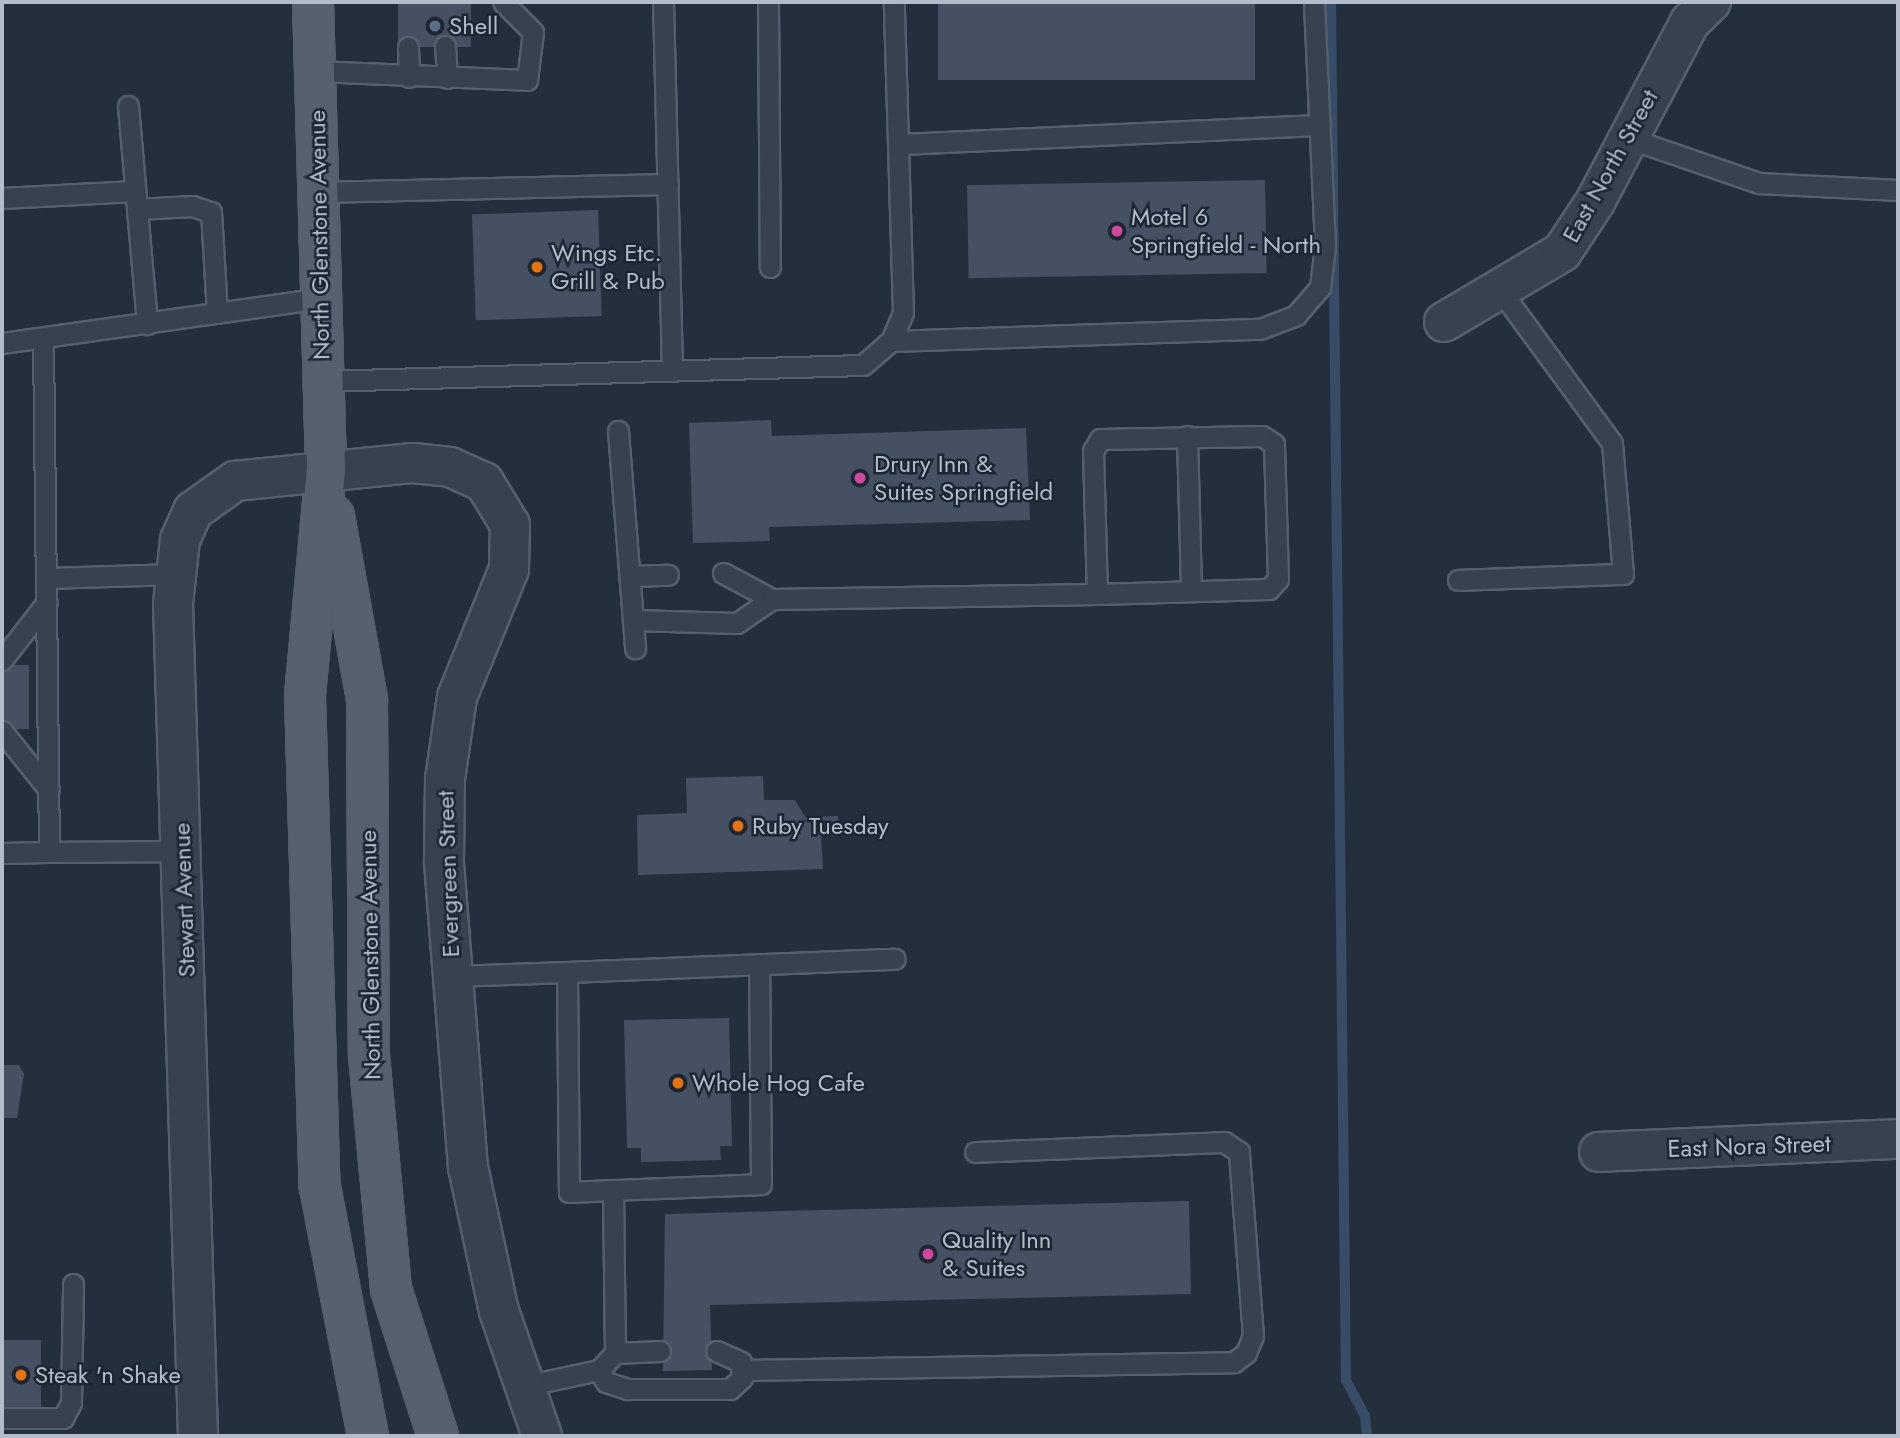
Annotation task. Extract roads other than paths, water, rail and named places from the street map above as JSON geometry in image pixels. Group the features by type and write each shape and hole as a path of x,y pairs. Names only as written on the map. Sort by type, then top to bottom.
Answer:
{"main road":[{"name":"North Glenstone Avenue","path":"313,2 326,469 305,696 320,1186 368,1436"},
{"name":"North Glenstone Avenue","path":"326,469 367,700 369,1056 391,1289 438,1436"}],"street":[{"name":"East North Street","path":"1444,322 1562,252 1628,138 1690,22 1711,2"},
{"name":"Evergreen Street","path":"326,469 450,467 492,488 510,525 509,569 468,666 450,738 443,821 452,976 474,1204 524,1386 542,1436"},
{"name":"Stewart Avenue","path":"198,1436 176,574 183,530 217,491 254,475 326,469"},
{"name":"East Nora Street","path":"1599,1152 1898,1139"}],"lane":[{"path":"315,71 527,80 533,32 503,2"},
{"path":"663,2 672,370"},
{"path":"768,2 770,267"},
{"path":"323,381 863,365 891,341 903,313 894,2"},
{"path":"891,341 1260,329 1296,315 1320,287 1325,246 1314,2"},
{"path":"445,46 447,78"},
{"path":"408,47 409,77"},
{"path":"128,106 147,324"},
{"path":"899,144 1320,125"},
{"path":"1628,138 1759,183 1898,190"},
{"path":"318,192 668,184"},
{"path":"2,198 136,200 192,206 211,212 217,313"},
{"path":"1458,580 1623,574 1612,443 1500,290"},
{"path":"2,343 43,340 321,298"},
{"path":"43,340 49,852"},
{"path":"618,431 635,648"},
{"path":"1187,436 1191,591"},
{"path":"723,573 772,599 1097,594 1269,589 1278,579 1274,444 1262,436 1101,439 1093,451 1097,594"},
{"path":"47,578 176,574"},
{"path":"629,576 668,575"},
{"path":"633,620 737,624 772,599"},
{"path":"2,660 47,602"},
{"path":"2,731 49,790"},
{"path":"2,853 182,851"},
{"path":"452,976 895,959"},
{"path":"567,972 569,1192 761,1184 759,964"},
{"path":"742,1370 1234,1362 1246,1353 1254,1336 1239,1152 1224,1142 975,1152"},
{"path":"524,1386 599,1370 615,1353 613,1190"},
{"path":"2,1418 63,1418 71,1403 72,1284"},
{"path":"615,1353 660,1351"},
{"path":"716,1351 734,1355 742,1370"},
{"path":"599,1370 615,1387 657,1390 730,1389 742,1370"}],"waterway":[{"path":"1331,2 1346,1380 1365,1416 1367,1436"}],"place":[{"name":"Shell","path":"435,26"},
{"name":"Motel 6 Springfield - North","path":"1117,231"},
{"name":"Wings Etc. Grill & Pub","path":"537,267"},
{"name":"Drury Inn & Suites Springfield","path":"860,478"},
{"name":"Ruby Tuesday","path":"738,826"},
{"name":"Whole Hog Cafe","path":"678,1083"},
{"name":"Quality Inn & Suites","path":"928,1254"},
{"name":"Steak 'n Shake","path":"21,1375"}]}
